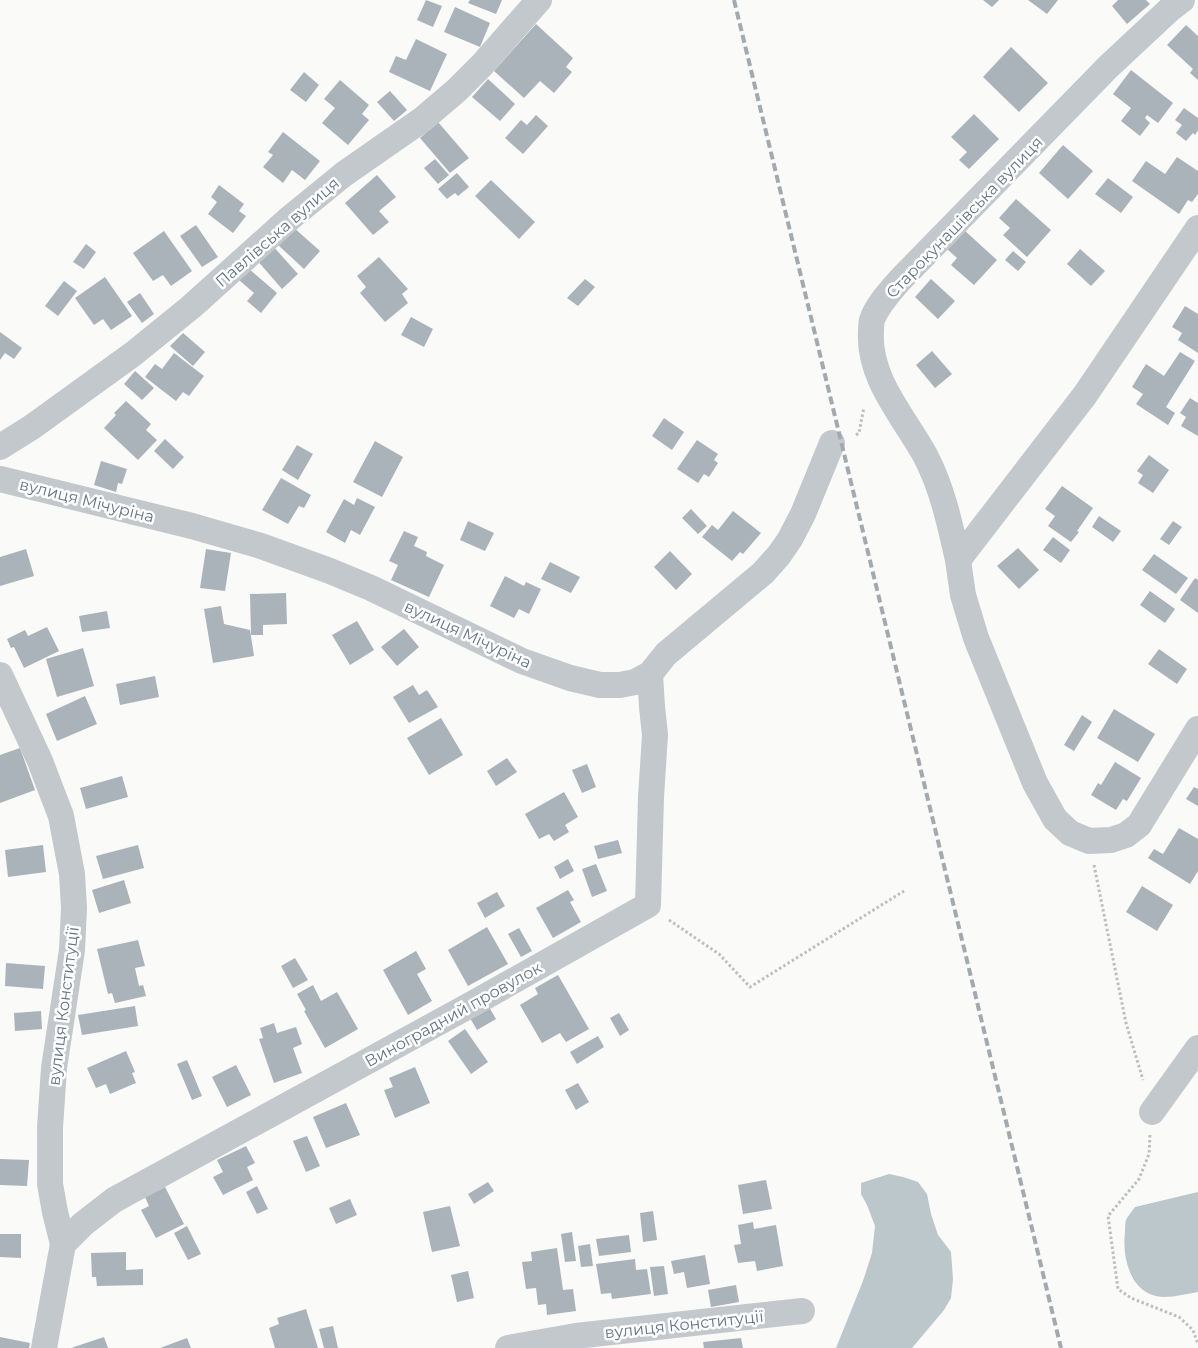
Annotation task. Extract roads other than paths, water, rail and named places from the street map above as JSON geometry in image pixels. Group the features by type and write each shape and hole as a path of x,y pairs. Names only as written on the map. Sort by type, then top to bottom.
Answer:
{"street":[{"name":"Павлівська вулиця","path":"0,447 32,427 133,354 191,307 290,218 344,174 423,119 482,65 539,0"},
{"name":"Старокунашівська вулиця","path":"1182,0 1108,67 900,280 878,306 872,321 870,344 877,372 926,456 940,491 951,526 963,595 976,638 1035,783 1055,819 1070,833 1089,841 1111,840 1126,835 1139,826 1198,729"},
{"path":"958,560 1085,395 1198,228"},
{"name":"вулиця Мічуріна","path":"0,479 192,526 262,546 371,588 522,661 570,678 600,685 620,685 635,682 650,674 666,654 763,573 779,555 803,514 832,444"},
{"path":"650,674 652,707"},
{"name":"вулиця Конституції","path":"0,675 40,761 61,816 72,874 74,908 72,950 54,1068 50,1128 50,1184 63,1244 44,1348"},
{"path":"620,685 634,690 644,697 652,707"},
{"name":"Виноградний провулок","path":"63,1244 83,1224 114,1200 474,1003 648,905 655,735 652,707"},
{"path":"1152,1112 1198,1048"},
{"name":"вулиця Конституції","path":"508,1348 576,1336 802,1311"}],"railway":[{"path":"734,0 1061,1348"}]}
